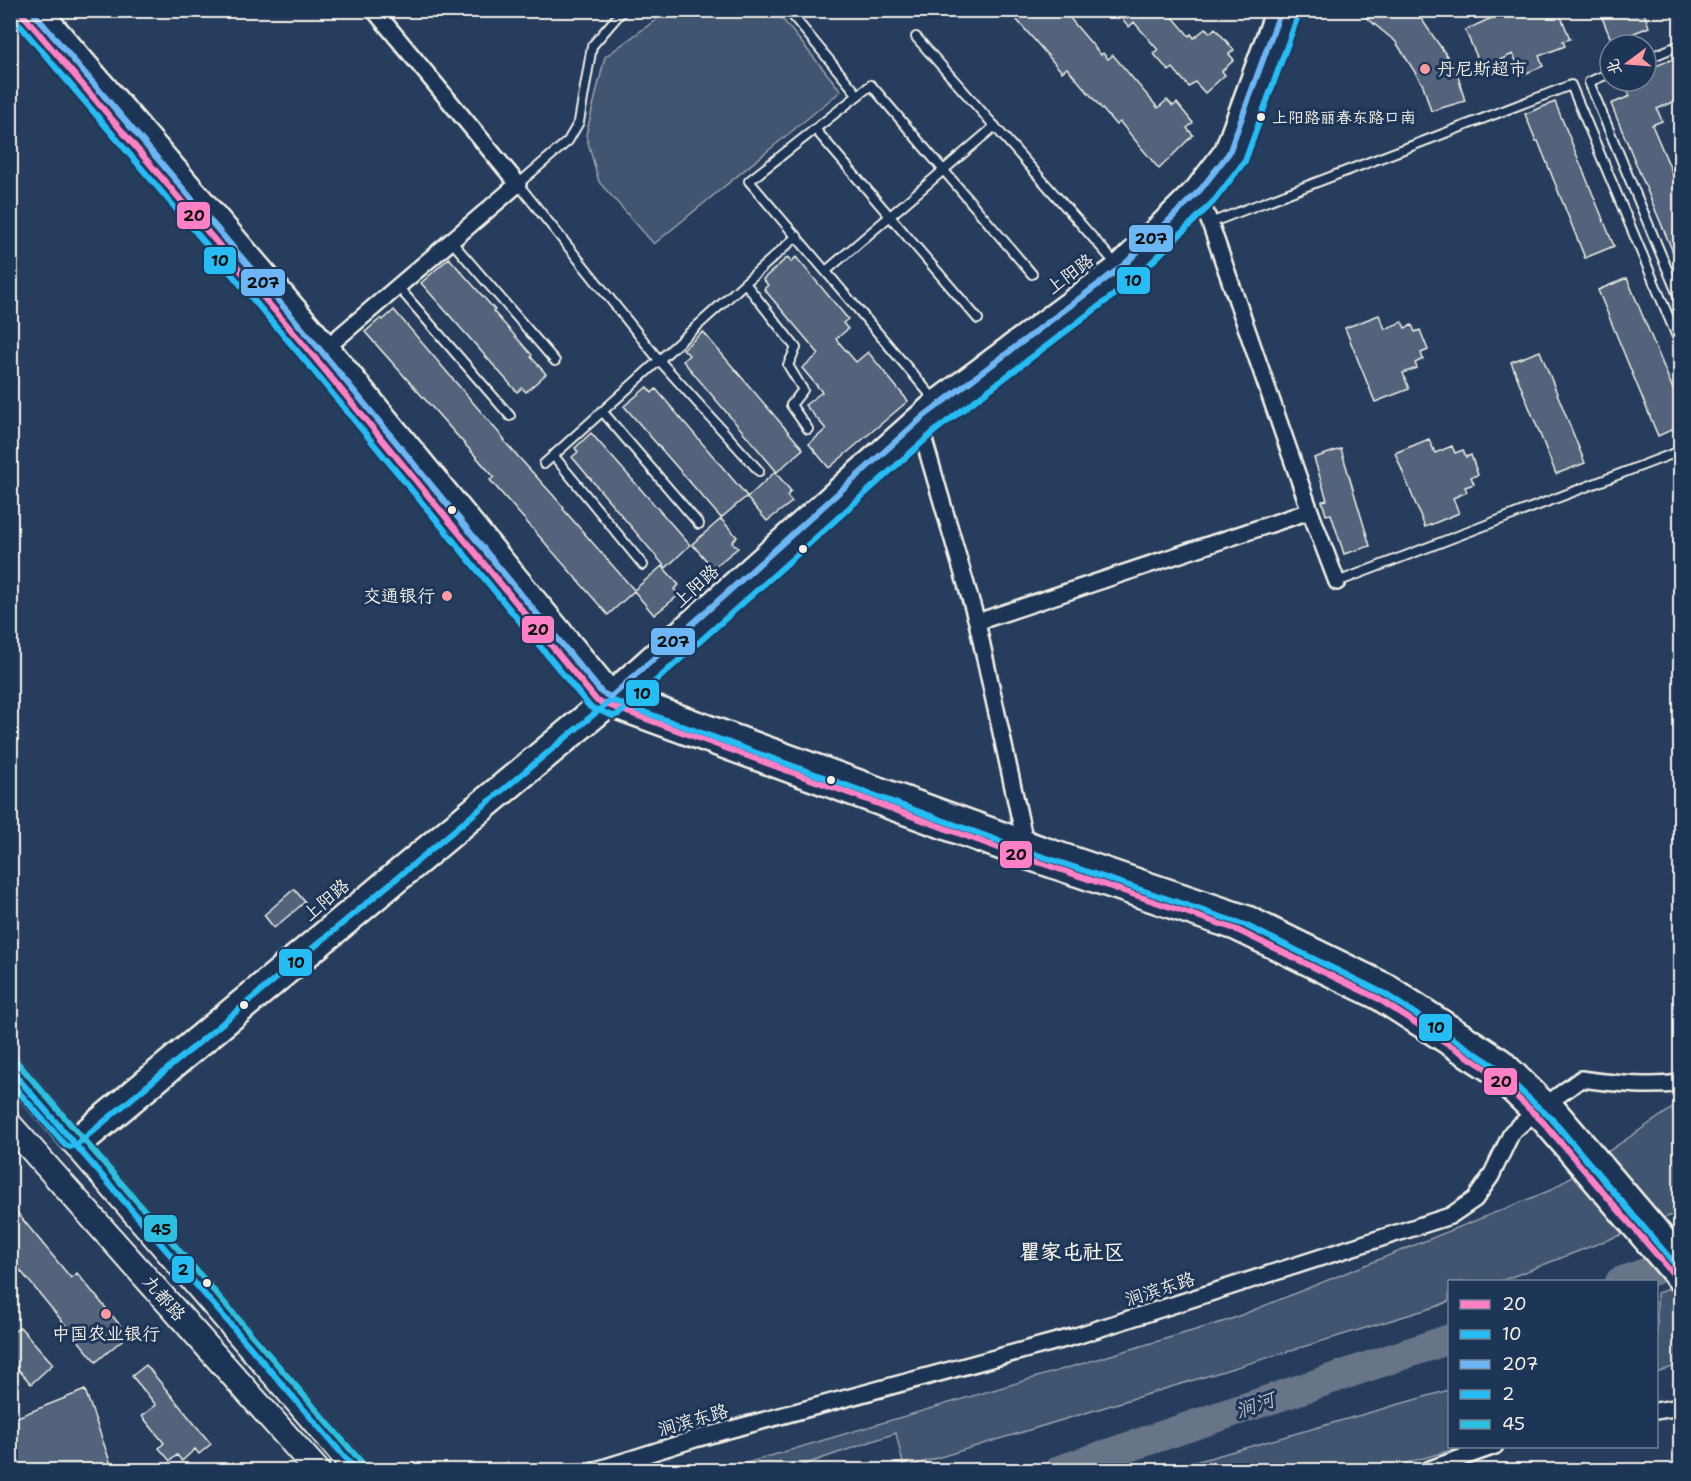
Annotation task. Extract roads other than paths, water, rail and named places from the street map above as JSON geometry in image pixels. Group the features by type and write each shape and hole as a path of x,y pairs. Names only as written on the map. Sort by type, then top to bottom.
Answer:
{"main road":[{"path":"19,10 321,353"},
{"path":"40,10 321,353 611,698 1027,850 1235,929 1377,998 1490,1071 1545,1113 1680,1256"},
{"name":"九都路","path":"10,1068 356,1470"},
{"path":"1545,1113 1680,1282"},
{"name":"九都路","path":"10,1125 316,1470"}],"street":[{"path":"321,353 518,184 374,10"},
{"name":"上阳路","path":"611,698 916,414 1116,264 1194,187 1223,149 1274,10"},
{"name":"上阳路","path":"76,1143 611,698 948,407 1130,272 1201,202 1237,157 1291,10"},
{"path":"1194,187 1210,223 1337,582"},
{"path":"916,414 977,622 1027,850"},
{"path":"977,622 1310,511"},
{"name":"涧滨东路","path":"596,1470 695,1439 1076,1336 1450,1216 1476,1199 1491,1176 1512,1132 1545,1113 1581,1079 1620,1084 1669,1085 1680,1083"},
{"path":"1658,1411 1680,1407"},
{"path":"1427,1470 1489,1448"}],"lane":[{"path":"623,10 592,46 579,122 568,141 518,184 659,360 759,471"},
{"path":"788,10 858,95"},
{"path":"916,37 1116,264"},
{"path":"1658,54 1680,45"},
{"path":"1598,78 1589,82 1680,300"},
{"path":"934,399 749,181 872,85 1032,274"},
{"path":"1210,223 1571,86 1680,344"},
{"path":"826,271 995,126"},
{"path":"815,129 978,320"},
{"path":"544,464 797,236"},
{"path":"452,242 555,361"},
{"path":"745,283 796,348 788,365 803,390 791,405 808,429"},
{"path":"399,288 510,416"},
{"path":"602,411 699,524"},
{"path":"1337,582 1680,451"},
{"path":"553,455 643,565"}],"waterway":[{"name":"涧河","path":"1626,1280 1680,1261"},
{"name":"涧河","path":"1060,1470 1448,1340"}],"place":[{"name":"丹尼斯超市","path":"1425,69"},
{"name":"上阳路丽春东路口南","path":"1261,117"},
{"name":"交通银行","path":"447,596"},
{"name":"中国农业银行","path":"106,1314"}],"district":[{"name":"瞿家屯社区","path":"1072,1252"}]}
